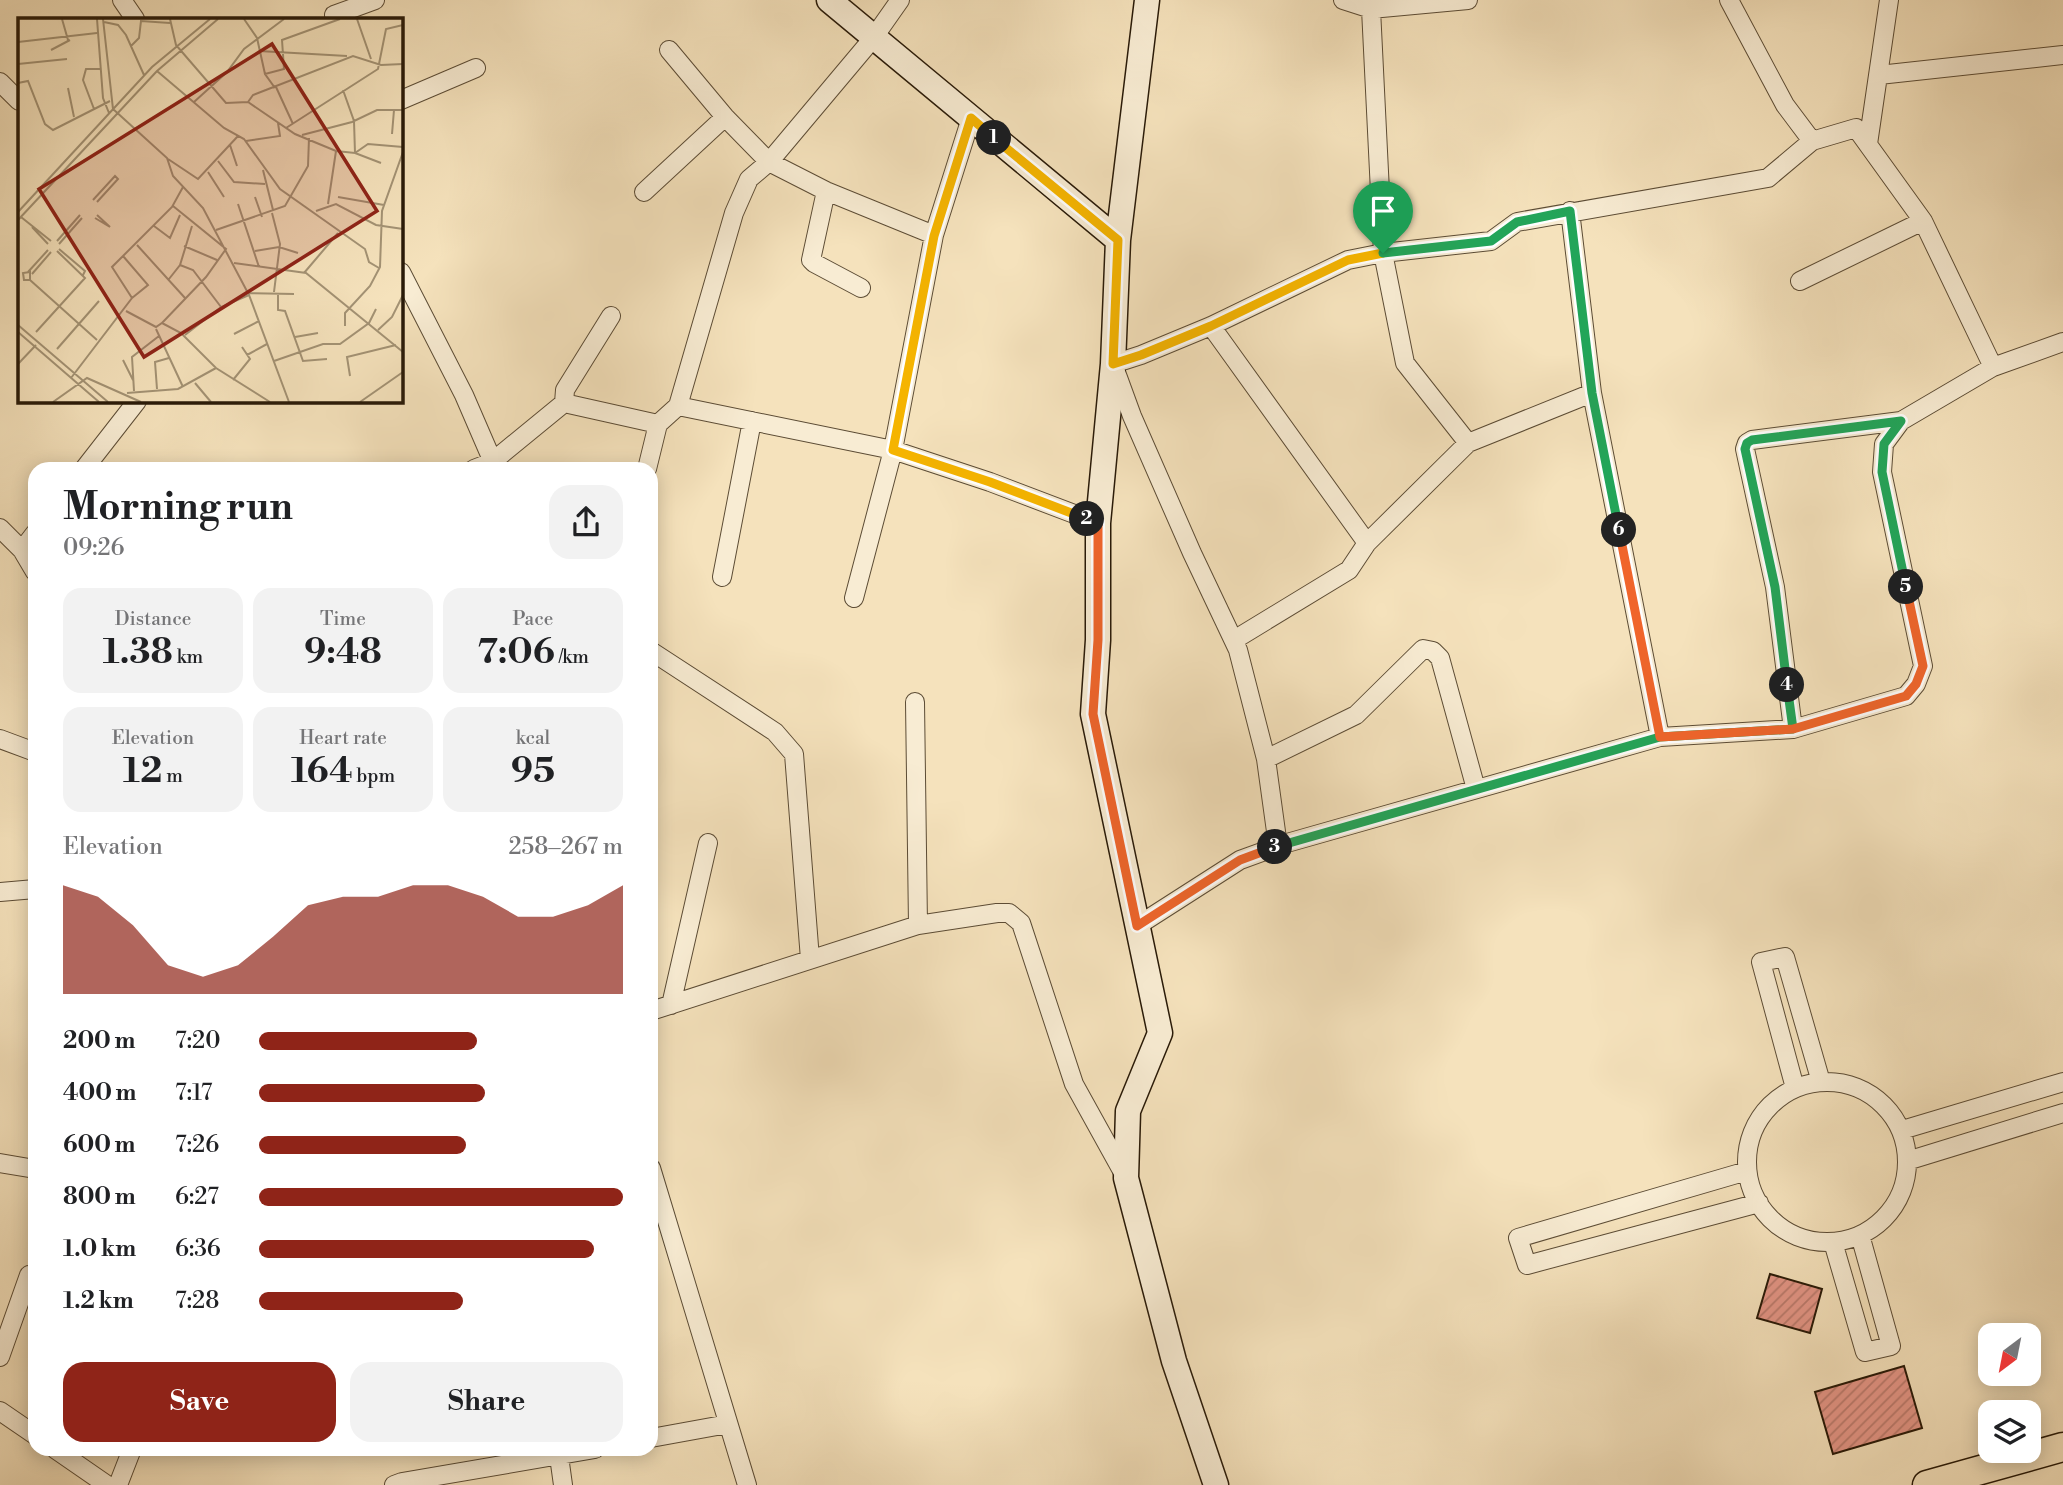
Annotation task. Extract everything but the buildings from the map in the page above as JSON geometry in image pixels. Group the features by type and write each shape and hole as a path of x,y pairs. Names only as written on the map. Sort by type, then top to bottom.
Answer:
{"main road":[{"path":"1927,1485 2063,1447"}],"street":[{"path":"122,0 134,18"},
{"path":"332,11 375,0"},
{"path":"829,0 1118,240"},
{"path":"649,462 658,424 678,406 734,213 749,179 769,162 874,37 900,0"},
{"path":"1126,1178 1128,1111 1160,1033 1093,714 1098,640 1098,523 1113,364 1118,240 1147,0"},
{"path":"1343,0 1371,9 1468,0"},
{"path":"1729,0 1785,105 1812,141"},
{"path":"1868,144 1889,0"},
{"path":"1371,9 1383,253 1405,363 1468,443"},
{"path":"670,50 725,117 769,162 826,191 934,236"},
{"path":"1879,75 2063,55"},
{"path":"402,100 476,68"},
{"path":"0,82 18,100"},
{"path":"645,192 725,117"},
{"path":"854,598 893,450 934,236 971,118"},
{"path":"1113,364 1211,326 1348,260 1383,253 1491,241 1517,222 1768,178 1812,141 1856,128 1923,221 1993,367"},
{"path":"826,191 811,260 861,288"},
{"path":"1570,211 1592,393 1660,737"},
{"path":"1800,281 1923,221"},
{"path":"402,274 464,395 492,462"},
{"path":"498,462 564,403 565,390 611,316"},
{"path":"1211,326 1367,543"},
{"path":"1137,926 1240,860 1278,846 1660,737 1793,729 1906,696 1916,684 1923,666 1882,472 1884,444 1901,421 1993,367 2063,342"},
{"path":"1113,364 1132,415 1187,541 1238,650 1266,759 1278,846"},
{"path":"1234,640 1349,570 1367,543 1468,443 1592,393"},
{"path":"89,462 136,402"},
{"path":"564,403 658,424"},
{"path":"678,406 893,450 990,482 1098,523"},
{"path":"722,577 752,421"},
{"path":"1793,729 1775,587 1745,449 1747,443 1752,440 1901,421"},
{"path":"0,528 22,550 28,560"},
{"path":"22,550 28,542"},
{"path":"1266,759 1356,715 1423,649 1433,651 1440,658 1476,789"},
{"path":"658,656 775,732 794,754 810,960"},
{"path":"915,702 918,925"},
{"path":"0,739 28,749"},
{"path":"671,1005 708,843"},
{"path":"0,892 28,890"},
{"path":"658,1009 918,925 997,913 1009,914 1021,923 1074,1084 1126,1178 1174,1361 1216,1485"},
{"path":"1795,1088 1761,962 1785,957 1821,1082"},
{"path":"1821,1082 1852,1085 1873,1095 1890,1110 1902,1130 1908,1152 1907,1175 1900,1197 1887,1216 1870,1231 1849,1240 1826,1242 1803,1239 1782,1228 1765,1213 1753,1193 1747,1171 1747,1148 1754,1126 1767,1107 1795,1088 1821,1082"},
{"path":"1902,1130 2063,1082"},
{"path":"1908,1161 2063,1113"},
{"path":"0,1163 28,1168"},
{"path":"1747,1171 1518,1238 1527,1265 1759,1203"},
{"path":"658,1191 747,1485"},
{"path":"1833,1242 1865,1352 1891,1346 1860,1235"},
{"path":"0,1357 28,1278"},
{"path":"0,1411 28,1430"},
{"path":"658,1437 728,1424"},
{"path":"65,1456 107,1485"},
{"path":"118,1485 129,1456"},
{"path":"394,1485 537,1456"},
{"path":"559,1456 563,1485"}],"route":[{"path":"1383,253 1348,260 1211,326 1113,364 1118,240 971,118 934,236 893,450 990,482 1098,523 1098,640 1093,714 1137,926 1240,860 1287,843 1660,737 1793,729 1775,587 1745,449 1747,443 1752,440 1901,421 1884,444 1882,472 1923,666 1916,684 1906,696 1793,729 1726,733 1660,737 1592,393 1570,211 1517,222 1491,241 1383,253"}]}
